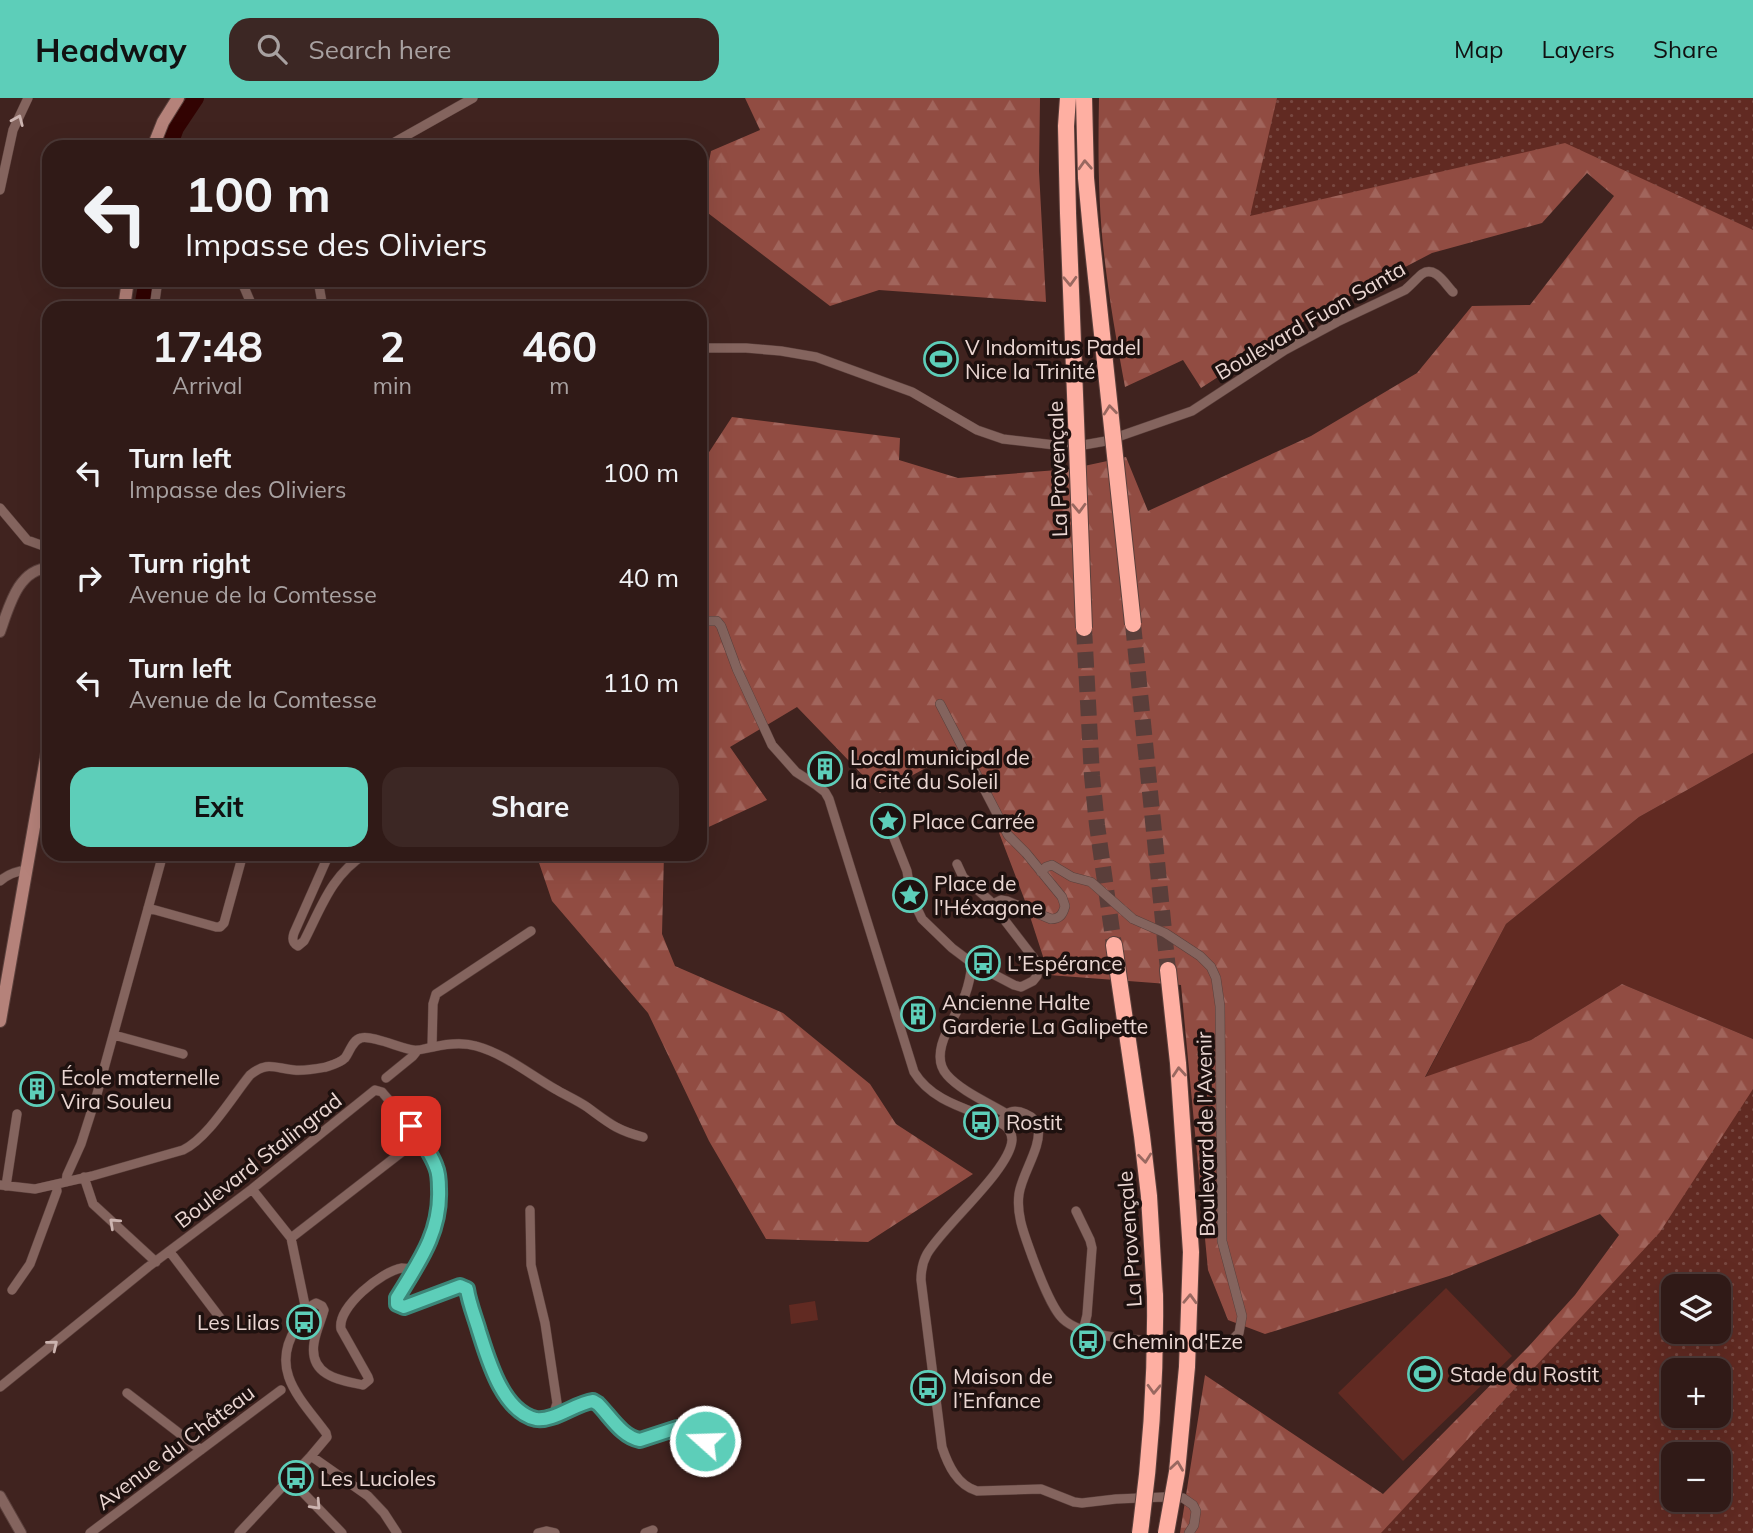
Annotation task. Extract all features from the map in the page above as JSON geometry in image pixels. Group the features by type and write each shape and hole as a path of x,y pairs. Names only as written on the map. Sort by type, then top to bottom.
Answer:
{"highway":[{"name":"La Provençale","path":"1068,98 1068,213 1084,628"},
{"path":"1084,98 1085,165 1091,231 1133,624"},
{"name":"La Provençale","path":"1114,944 1142,1136 1150,1208 1155,1296 1153,1408 1140,1533"},
{"path":"1166,1533 1177,1472 1187,1367 1191,1252 1178,1063 1168,970"}],"main road":[{"path":"156,140 178,98"},
{"path":"0,1021 42,782"}],"street":[{"path":"0,190 13,130 28,98"},
{"path":"398,140 473,98"},
{"name":"Boulevard Fuon Santa","path":"707,348 758,349 816,357 912,392 977,430 1003,439 1072,447 1106,441 1192,411 1285,351 1337,322 1405,290 1420,275 1427,272 1438,275 1453,292"},
{"path":"0,508 27,540 42,545"},
{"path":"0,632 18,589 32,572 42,569"},
{"path":"707,621 717,621 722,626 737,669 772,746 796,772 825,792 829,799 914,1072 926,1088 944,1100 1004,1119"},
{"path":"940,704 1008,835 1065,902 1064,912 1056,919 1045,918 1007,901 993,904"},
{"path":"888,823 907,872 911,897 922,919 972,963 1014,985 1021,986 1033,981 1037,976 1036,961 993,904 963,877 957,864"},
{"path":"66,1182 81,1144 114,1035 161,861"},
{"path":"148,908 220,927 224,923 241,861"},
{"path":"326,861 292,939 298,946 304,941 332,885 355,861"},
{"name":"Boulevard de l'Avenir","path":"1041,872 1052,865 1072,877 1091,882 1133,919 1165,933 1200,956 1211,967 1216,978 1220,1006 1222,1241 1241,1316 1239,1333 1233,1340 1201,1345"},
{"path":"0,881 19,870 27,870"},
{"path":"432,1047 433,1004 436,994 531,931"},
{"path":"972,963 967,988 943,1044 940,1061 942,1068 953,1080 1004,1119 1012,1137 1012,1144 1000,1166 932,1246 921,1269 942,1447 946,1459 957,1478 977,1491 1041,1489 1082,1503 1116,1499 1183,1498 1193,1505 1196,1511 1194,1525 1189,1533"},
{"path":"114,1035 183,1054"},
{"path":"17,1114 3,1185 35,1189 56,1185 176,1153 191,1146 250,1075 262,1066 305,1070 330,1066 344,1058 353,1044 361,1038 369,1038 417,1051 456,1044 478,1047 520,1066 619,1129 643,1137"},
{"path":"386,1078 417,1051"},
{"name":"Boulevard Stalingrad","path":"0,1387 375,1090 382,1092 420,1138 436,1167 439,1185 438,1218 397,1298 397,1304 404,1307 457,1287 467,1289 488,1362 503,1391 520,1410 536,1419 553,1416"},
{"path":"1004,1119 1014,1112 1025,1114 1034,1119 1038,1128 1036,1145 1021,1185 1018,1206 1020,1222 1056,1312 1083,1331 1167,1342"},
{"path":"1009,1130 1025,1114"},
{"path":"291,1238 420,1138"},
{"path":"84,1177 93,1204 156,1262"},
{"path":"12,1290 30,1264 57,1191 56,1185"},
{"path":"253,1189 291,1238 306,1310"},
{"path":"530,1210 531,1265 545,1323 557,1403 553,1416"},
{"path":"1076,1211 1093,1248 1083,1331"},
{"path":"170,1252 227,1327"},
{"path":"239,1533 327,1437 300,1398 284,1361 290,1337 306,1310 316,1303 324,1310 313,1354 322,1370 334,1377 367,1384 368,1377 341,1329 342,1318 350,1303 375,1282 401,1268 414,1269"},
{"name":"Avenue du Château","path":"90,1533 281,1390"},
{"path":"127,1393 201,1450"},
{"path":"553,1416 593,1401 635,1440 677,1428 705,1441 724,1429"},
{"path":"311,1456 368,1496 384,1513 397,1533"},
{"path":"289,1478 342,1533"},
{"path":"0,1496 21,1533"},
{"path":"538,1533 555,1533"}],"shaded area":[{"path":"1277,98 1753,98 1753,230 1565,143 1250,216"},
{"path":"1753,753 1753,1039 1622,984 1531,1040 1425,1078 1506,924 1639,817"},
{"path":"1753,1089 1753,1533 1381,1533 1660,1232"},
{"name":"Stade du Rostit","path":"1446,1288 1512,1356 1403,1461 1338,1393"},
{"path":"815,1301 818,1320 791,1324 789,1305"}],"green space":[{"path":"745,98 1040,98 1039,171 1046,302 879,290 830,306 707,212 707,171 711,151 760,130"},
{"path":"1099,98 1753,98 1753,753 1639,817 1506,924 1425,1077 1531,1040 1622,984 1753,1039 1753,1533 1180,1533 1205,1375 1383,1494 1529,1346 1575,1295 1619,1235 1600,1214 1449,1276 1265,1334 1228,1320 1208,1270 1181,985 1049,975 1025,901 966,746 880,793 797,707 730,747 767,800 707,828 707,455 732,417 900,438 899,460 958,478 1070,469 1126,457 1148,511 1311,436 1417,373 1472,306 1530,305 1614,196 1587,173 1542,223 1432,253 1317,313 1201,388 1183,360 1125,387 1102,234"},
{"path":"538,861 664,861 662,934 675,966 783,1013 870,1084 896,1124 973,1174 868,1242 766,1239 709,1141 648,1013 552,901"}],"waterway":[{"path":"172,140 176,128 196,98"},
{"path":"143,301 146,287"}],"tunnel":[{"path":"1133,624 1168,970"},
{"path":"1084,628 1092,776 1114,945"}],"place":[{"name":"V Indomitus Padel Nice la Trinité","path":"941,359"},
{"name":"Local municipal de la Cité du Soleil","path":"825,769"},
{"name":"Place Carrée","path":"888,821"},
{"name":"Place de l'Héxagone","path":"910,895"},
{"name":"L’Espérance","path":"983,963"},
{"name":"Ancienne Halte Garderie La Galipette","path":"918,1014"},
{"name":"École maternelle Vira Souleu","path":"37,1089"},
{"name":"Rostit","path":"981,1122"},
{"name":"Les Lilas","path":"304,1322"},
{"name":"Chemin d'Eze","path":"1088,1341"},
{"name":"Stade du Rostit","path":"1425,1374"},
{"name":"Maison de l’Enfance","path":"928,1388"},
{"name":"Les Lucioles","path":"296,1478"}],"route":[{"path":"411,1126 436,1167 440,1205 432,1234 397,1298 397,1304 404,1307 460,1286 467,1289 488,1362 495,1377 511,1401 536,1419 559,1415 593,1401 635,1440 677,1428 705,1441"}]}
